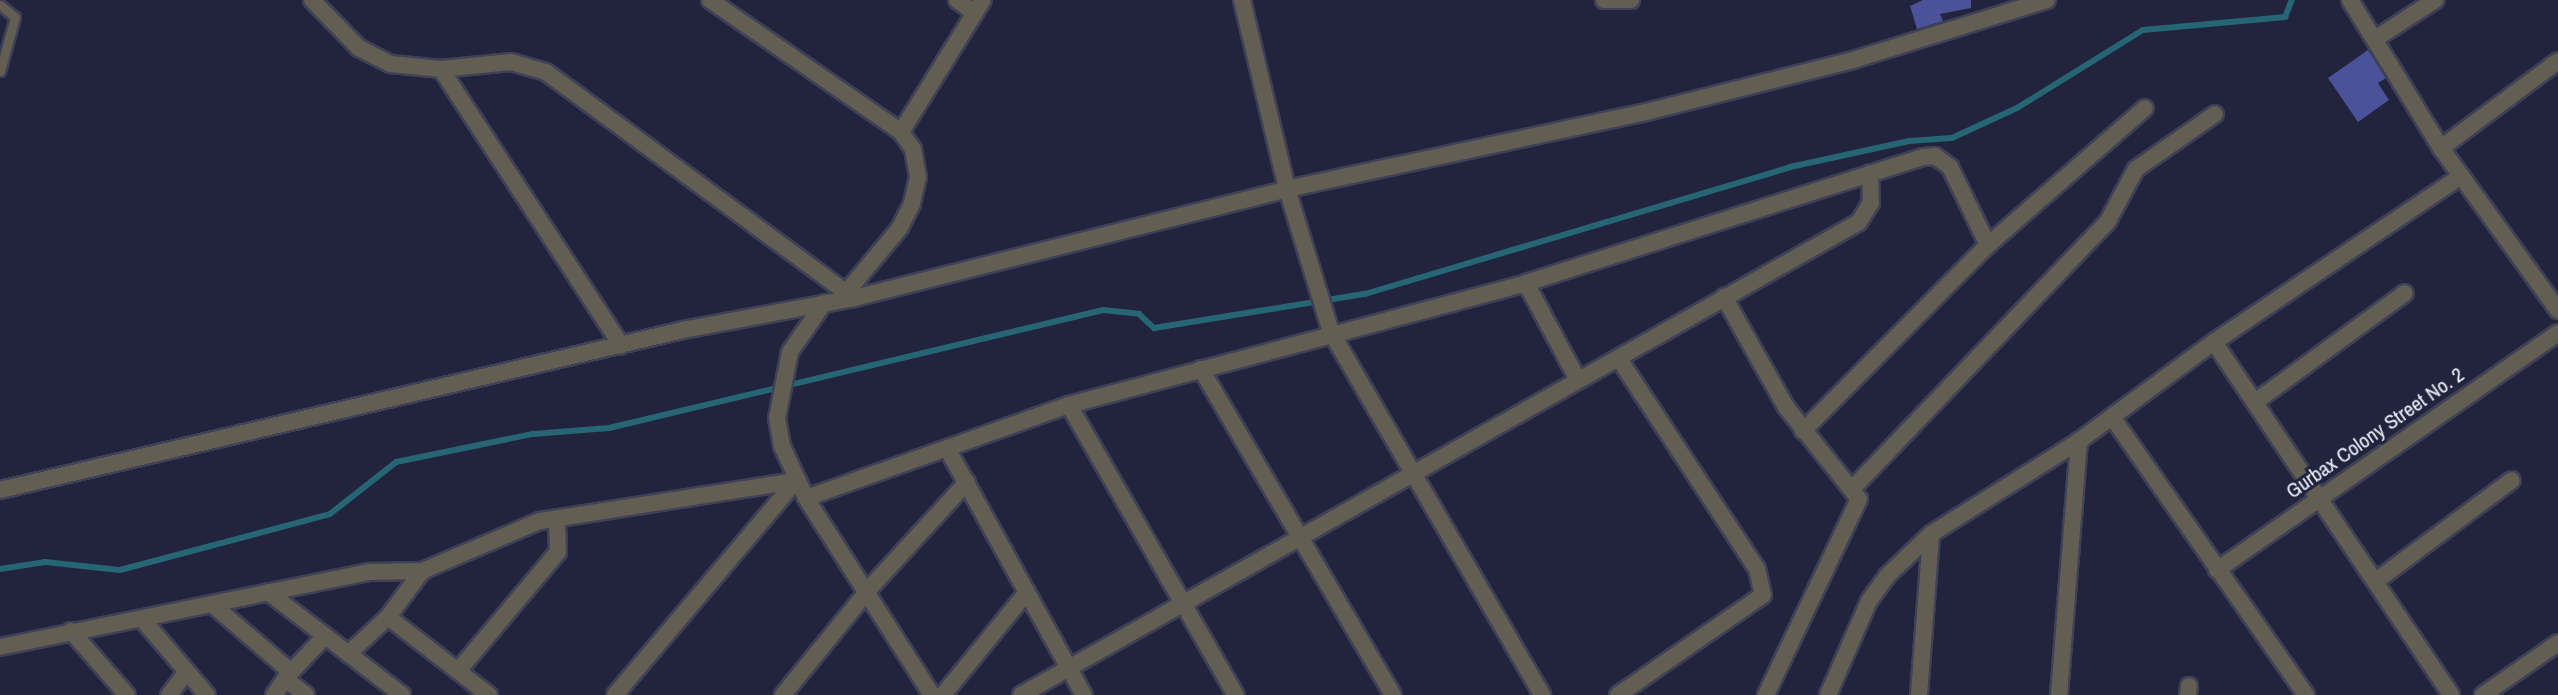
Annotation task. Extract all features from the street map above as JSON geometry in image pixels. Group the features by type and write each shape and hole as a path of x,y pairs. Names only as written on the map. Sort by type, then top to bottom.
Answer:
{"street":[{"path":"312,0 374,58 441,69 511,62 546,72 849,296"},
{"path":"710,0 901,132 913,149 916,168 912,204 899,229 849,296"},
{"path":"901,132 977,5 957,0"},
{"path":"1242,0 1256,43 1287,189 1307,266 1331,332 1542,695"},
{"path":"1604,0 1631,0"},
{"path":"0,490 621,345 824,303 1287,189 1646,112 1853,60 2047,0"},
{"path":"2350,0 2441,148 2558,310"},
{"path":"2375,39 2435,0"},
{"path":"2441,148 2558,61"},
{"path":"441,69 621,345"},
{"path":"1803,431 1988,245 2145,108"},
{"path":"1854,487 2108,221 2136,169 2215,114"},
{"path":"806,498 948,450 1069,405 1331,332 1526,284 1924,157 1944,160 1988,245"},
{"path":"1021,695 1067,666 1412,471 1619,358 1866,216 1870,173"},
{"path":"1828,695 1869,601 1887,576 1931,534 2079,441 2214,342 2461,176"},
{"path":"1526,284 1578,380"},
{"path":"2255,402 2405,293"},
{"path":"1724,297 1803,431 1854,487 1859,508 1766,695"},
{"path":"824,303 790,352 777,418 796,481 869,589 932,695"},
{"name":"Gurbax Colony Street No. 2","path":"2217,570 2558,333"},
{"path":"2214,342 2321,497 2451,695"},
{"path":"1618,695 1763,595 1757,569 1619,358"},
{"path":"1201,369 1297,538 1393,695"},
{"path":"1069,405 1236,695"},
{"path":"2112,417 2306,695"},
{"path":"2059,695 2079,441"},
{"path":"948,450 1084,695"},
{"path":"2376,580 2512,480"},
{"path":"0,647 369,572 422,571 557,518 796,481"},
{"path":"615,695 796,481"},
{"path":"783,695 869,589 967,482"},
{"path":"458,671 558,552 557,518"},
{"path":"1919,695 1931,534"},
{"path":"348,654 388,617 422,571"},
{"path":"268,592 402,695"},
{"path":"943,695 1027,592"},
{"path":"212,604 288,675 306,695"},
{"path":"388,617 489,695"},
{"path":"142,619 184,675 207,695"},
{"path":"71,632 127,695"},
{"path":"274,695 288,675 325,636"},
{"path":"2482,695 2558,643"},
{"path":"169,695 184,675"}],"lane":[{"path":"0,5 15,17 0,71"}],"building":[{"path":"1923,0 1971,0 1971,8 1940,14 1943,21 1917,29 1910,6"},
{"path":"2368,50 2386,78 2378,83 2389,100 2358,122 2328,78"}],"waterway":[{"path":"0,569 45,562 120,570 330,514 396,462 533,434 609,428 1103,310 1139,314 1154,328 1365,294 1790,167 1909,141 1952,138 2017,108 2143,30 2285,17 2292,0"}]}
